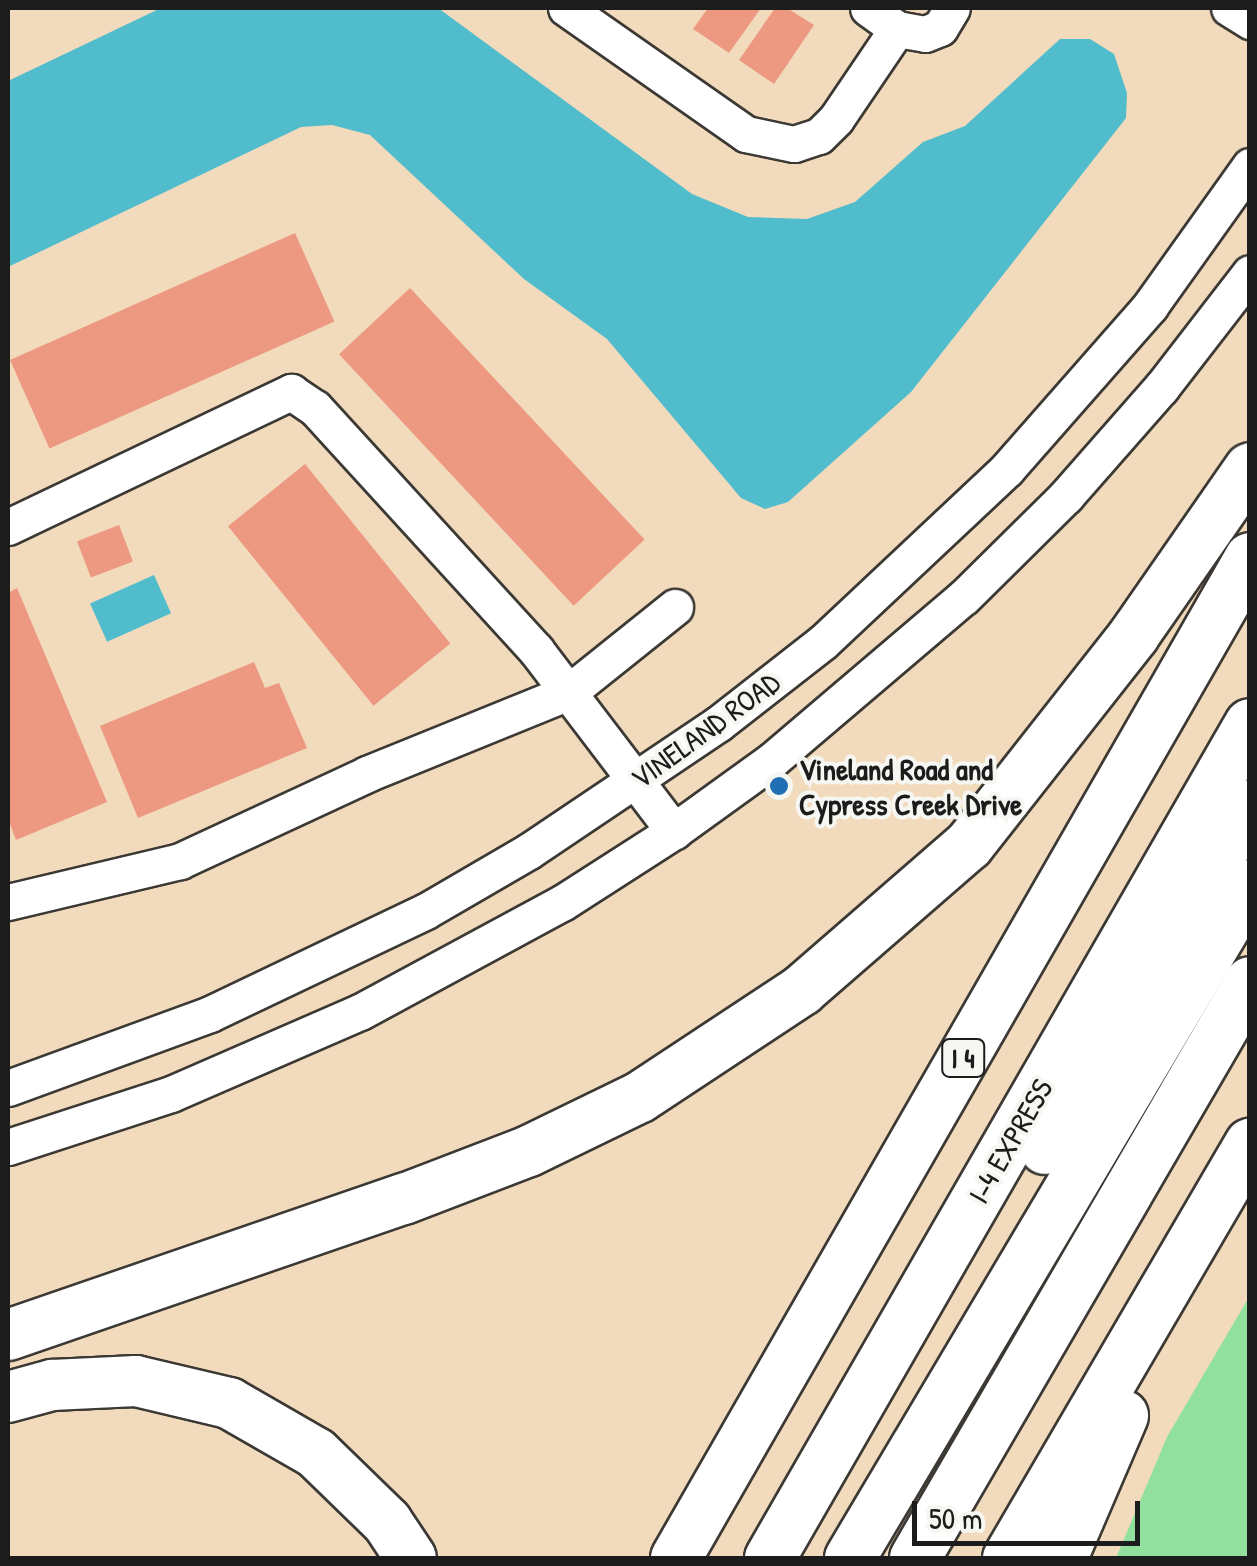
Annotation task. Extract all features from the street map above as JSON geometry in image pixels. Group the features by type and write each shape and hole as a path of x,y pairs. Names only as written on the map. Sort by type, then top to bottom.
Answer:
{"highway":[{"path":"8,1335 529,1152 640,1097 788,1000 969,845 1134,635 1250,468"},
{"name":"I 4","path":"676,1558 1250,558"},
{"name":"I-4 EXPRESS","path":"770,1558 1250,724"},
{"path":"800,1558 1250,805"},
{"path":"850,1558 1250,885"},
{"path":"914,1558 1250,982"},
{"path":"1008,1558 1250,1144"},
{"path":"1062,1558 1126,1408 1154,1311"},
{"path":"8,1398 52,1385 136,1381 229,1402 316,1453 387,1522 411,1558"}],"street":[{"path":"566,8 746,134 794,144 819,136 836,120 897,29"},
{"path":"868,8 897,29 925,34 940,28 952,8"},
{"path":"1229,8 1250,21"},
{"name":"VINELAND ROAD","path":"8,1088 210,1014 312,968 426,910 638,781 823,642 1007,469 1150,306 1250,166"},
{"name":"VINELAND ROAD","path":"8,1147 170,1094 360,1012 546,912 674,831 771,762 964,598 1066,496 1161,388 1250,273"},
{"path":"8,526 291,392 315,408 536,650 674,831"},
{"path":"8,902 180,861 367,774 569,692 675,607"}],"green space":[{"path":"1249,1297 1249,1558 1116,1558 1167,1437"}],"water":[{"path":"161,8 438,8 692,194 748,217 807,219 855,202 923,142 965,126 1060,39 1090,39 1114,54 1127,93 1126,118 911,392 788,502 765,509 741,498 607,339 524,279 370,135 332,125 301,127 8,267 8,81"},
{"path":"154,575 171,613 107,642 90,603"}],"building":[{"path":"708,8 761,8 729,53 693,29"},
{"path":"775,8 787,8 814,25 774,84 739,60"},
{"path":"295,233 334,322 49,449 10,360"},
{"path":"410,288 645,540 574,606 339,354"},
{"path":"305,464 450,644 373,706 228,526"},
{"path":"119,525 133,561 91,578 77,541"},
{"path":"17,588 107,802 16,840 8,819 8,593"},
{"path":"254,662 265,688 279,683 307,748 138,818 100,726"}],"place":[{"name":"Vineland Road and Cypress Creek Drive","path":"779,786"}]}
